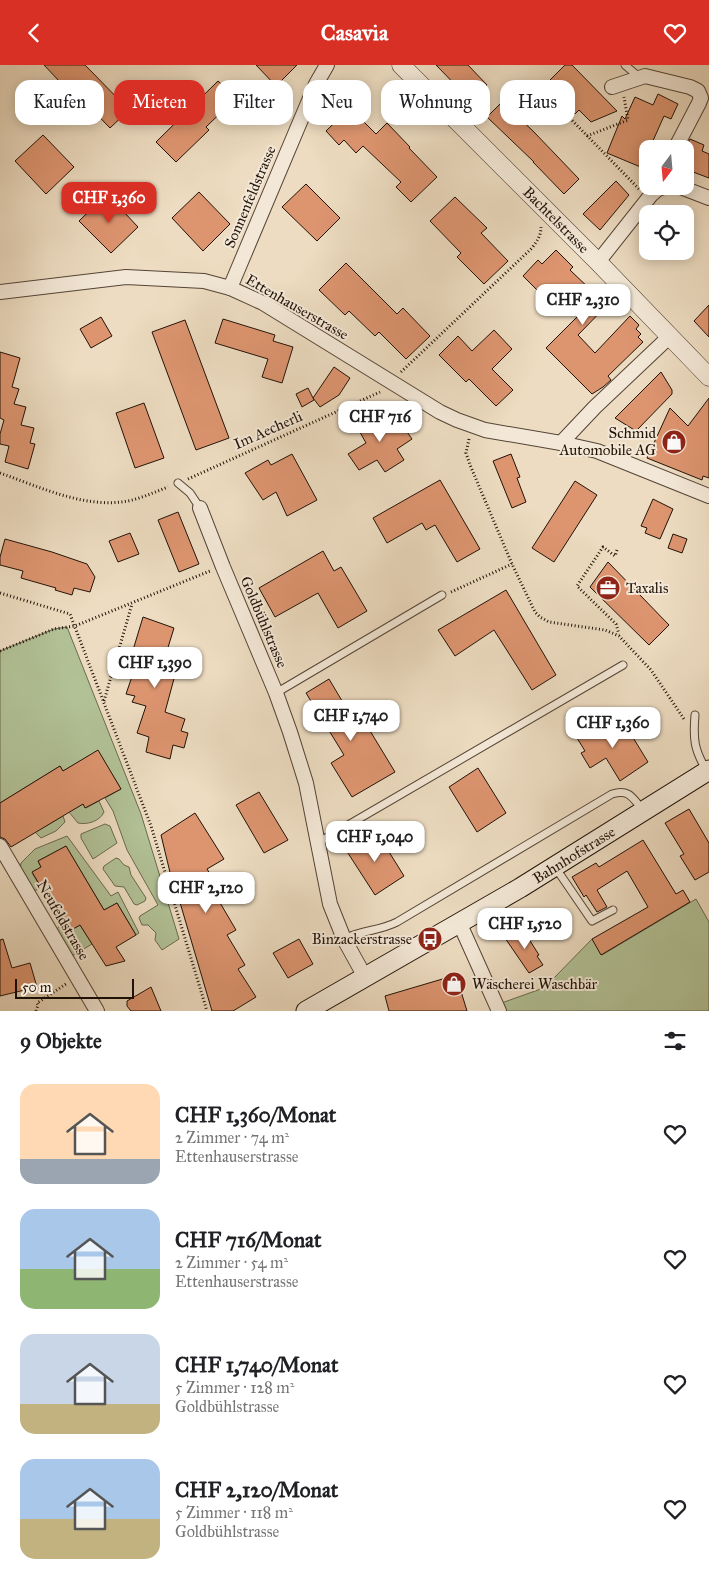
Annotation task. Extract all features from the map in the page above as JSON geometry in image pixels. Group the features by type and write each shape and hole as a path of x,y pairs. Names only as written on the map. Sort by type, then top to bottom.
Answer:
{"main road":[{"name":"Bahnhofstrasse","path":"306,1011 554,867 708,771"}],"street":[{"name":"Sonnenfeldstrasse","path":"230,287 316,84 327,65"},
{"name":"Bachtelstrasse","path":"400,65 598,262 709,377"},
{"path":"617,86 639,77 650,77 690,87 698,91 700,95 699,103 680,140"},
{"path":"694,192 709,197"},
{"path":"598,262 651,195"},
{"name":"Ettenhauserstrasse","path":"0,292 126,277 204,281 230,287 263,303 440,412 473,426 597,451 709,496"},
{"path":"561,443 595,407 669,337"},
{"name":"Goldbühlstrasse","path":"200,508 276,693 302,768 319,842 328,895 344,939 365,977"},
{"name":"Neufeldstrasse","path":"0,846 97,1011"},
{"path":"459,922 499,1011"}],"lane":[{"path":"625,65 639,77"},
{"path":"178,483 190,493 200,508"},
{"path":"276,693 442,595"},
{"path":"319,842 622,665"},
{"path":"695,715 695,750 708,771"},
{"path":"344,939 356,933 397,923 612,794 628,793 644,811"},
{"path":"554,867 592,921 613,910"}],"path":[{"path":"587,136 628,120 617,86"},
{"path":"575,123 648,198"},
{"path":"392,381 532,248 541,233 541,224"},
{"name":"Im Aecherli","path":"0,473 63,495 100,502 128,501 178,483 381,391 392,381"},
{"path":"473,426 466,448 467,457 532,608 540,617 550,622 605,630 619,635"},
{"path":"618,550 615,556 603,547 577,586 616,624 619,635 651,670 684,719 694,729"},
{"path":"442,595 512,563"},
{"path":"0,651 54,629 75,626 223,567"},
{"path":"0,593 70,614 151,827 207,1011"},
{"path":"104,701 132,604"},
{"path":"36,1011 37,1003 77,977"}],"green space":[{"path":"67,627 141,814 179,939 162,950 155,940 156,933 148,925 142,925 139,918 158,905 127,850 113,811 105,798 121,789 98,751 63,771 60,766 0,803 0,651 54,629"},
{"path":"99,801 104,812 100,818 93,822 78,823 69,812 83,804 86,808"},
{"path":"63,816 65,822 56,831 41,838 35,832"},
{"path":"105,824 110,826 117,843 93,859 81,838 81,834"},
{"path":"67,836 111,896 118,892 139,933 136,935 117,903 104,910 66,846 38,861 41,867 32,873 41,888 32,890 20,870 21,863 35,849"},
{"path":"116,858 129,867 131,875 146,898 145,901 137,905 134,904 124,887 115,886 103,869 104,866"},
{"path":"696,899 709,922 709,1011 499,1011 496,1005 538,990 554,978 592,939 602,955"},
{"path":"62,923 68,932 80,925 92,944 74,955 71,954 57,929"}],"building":[{"path":"44,65 85,65 100,80 58,80"},
{"path":"256,65 297,65 282,80 270,80"},
{"path":"436,65 468,65 482,80 451,80"},
{"path":"565,65 572,65 617,111 591,122 579,110 575,114 575,80 550,80"},
{"path":"104,84 114,95 114,124 110,128 104,122"},
{"path":"215,84 215,118 206,127 209,130 176,162 156,142 173,125 205,125 205,94"},
{"path":"658,94 678,104 671,119 664,116 653,140 639,140 639,166 607,153 622,116 625,119 635,97 653,105"},
{"path":"500,104 500,125 527,125 579,179 564,194 490,120 490,114"},
{"path":"332,125 367,125 376,134 385,125 389,125 437,177 411,202 396,187 401,182 363,146 356,153 344,140 339,145 326,131"},
{"path":"43,135 74,167 46,194 15,161"},
{"path":"694,141 704,145 702,151 709,154 709,178 694,172"},
{"path":"616,181 629,195 600,230 583,214"},
{"path":"306,184 340,218 317,241 282,207"},
{"path":"199,192 230,224 203,251 172,218"},
{"path":"107,194 138,227 111,253 79,221"},
{"path":"455,197 487,228 481,233 508,261 484,284 457,257 461,253 430,221"},
{"path":"556,250 573,267 570,270 593,292 597,288 611,301 578,335 595,353 630,316 639,325 636,329 641,334 638,337 643,342 608,376 611,380 592,394 546,348 581,313 577,309 580,306 556,284 544,297 523,276 538,260 542,264"},
{"path":"346,263 397,314 403,308 430,336 406,359 379,332 375,336 349,311 345,315 319,290"},
{"path":"709,305 709,337 694,321"},
{"path":"101,317 112,336 91,348 80,329"},
{"path":"223,319 275,335 273,341 293,347 282,383 262,377 268,359 215,343"},
{"path":"185,320 229,438 196,450 152,332"},
{"path":"494,330 512,349 492,369 513,390 496,406 469,379 466,382 439,355 458,336 472,351"},
{"path":"0,352 20,358 12,387 19,389 14,404 26,407 21,425 34,428 30,443 35,444 28,469 5,462 9,446 0,444 0,434 4,420 0,418"},
{"path":"334,367 350,378 339,395 320,407 313,398"},
{"path":"661,372 672,390 672,394 636,431 615,418"},
{"path":"308,388 314,400 302,407 296,394"},
{"name":"Schmid Automobile AG","path":"709,398 709,478 703,476 702,480 647,458 670,408 688,426"},
{"path":"144,403 164,458 135,468 116,413"},
{"path":"377,413 386,426 398,419 412,439 397,449 404,460 385,472 377,460 359,470 348,454 366,443 356,425"},
{"path":"292,454 317,500 287,516 276,492 263,500 245,473 268,460 271,465"},
{"path":"511,454 520,477 517,478 526,502 512,508 493,461"},
{"path":"440,480 480,549 457,562 435,525 426,530 422,523 387,543 373,518"},
{"path":"575,481 597,495 554,562 532,548"},
{"path":"653,499 673,509 660,539 645,533 647,528 641,526"},
{"path":"178,512 199,564 179,572 158,520"},
{"path":"130,533 139,554 118,562 109,541"},
{"path":"673,534 687,539 682,553 668,548"},
{"path":"5,539 87,564 95,577 90,592 74,588 72,595 55,590 56,588 21,578 23,571 0,565 0,557"},
{"path":"323,551 334,571 341,567 367,611 338,628 318,593 275,617 259,588"},
{"path":"608,562 669,625 649,645 590,587"},
{"path":"506,590 556,675 532,690 494,630 455,656 438,630"},
{"path":"143,617 174,628 161,670 175,675 165,712 185,719 181,731 188,733 184,748 173,745 170,759 146,752 149,737 137,733 146,706 132,702 135,696 126,694 137,662 130,660"},
{"path":"329,679 354,721 361,716 395,772 352,797 331,763 344,755 306,693"},
{"path":"621,718 648,762 620,781 606,758 590,768 581,753 585,751 577,738 599,725 602,729"},
{"path":"98,750 121,789 85,808 83,804 11,847 5,839 0,837 0,803 60,766 63,771"},
{"path":"478,768 506,813 477,832 449,787"},
{"path":"259,792 288,840 264,853 236,805"},
{"path":"689,809 709,843 709,872 695,880 680,856 684,854 665,823"},
{"path":"195,813 224,859 207,869 225,898 219,901 236,930 227,935 245,965 238,969 256,997 233,1011 212,1011 176,889 174,889 161,835"},
{"path":"376,831 404,876 375,895 346,850"},
{"path":"643,840 676,894 683,890 690,902 601,955 592,939 648,907 627,871 597,890 607,907 597,912 586,895 584,897 572,877 596,863 599,867"},
{"path":"66,846 104,910 117,903 136,935 116,947 125,961 106,966 80,925 68,932 32,872 41,867 38,861"},
{"path":"522,928 543,965 529,973 505,938"},
{"path":"3,939 12,968 30,963 37,987 0,996 0,940"},
{"path":"299,939 313,964 288,978 273,953"},
{"path":"456,975 467,1011 389,1011 385,996"},
{"path":"151,987 161,1011 131,1011 127,1006 127,1001"}],"place":[{"name":"Schmid Automobile AG","path":"674,442"},
{"name":"Taxalis","path":"608,588"},
{"name":"Binzackerstrasse","path":"430,939"},
{"name":"Wäscherei Waschbär","path":"454,984"}]}
